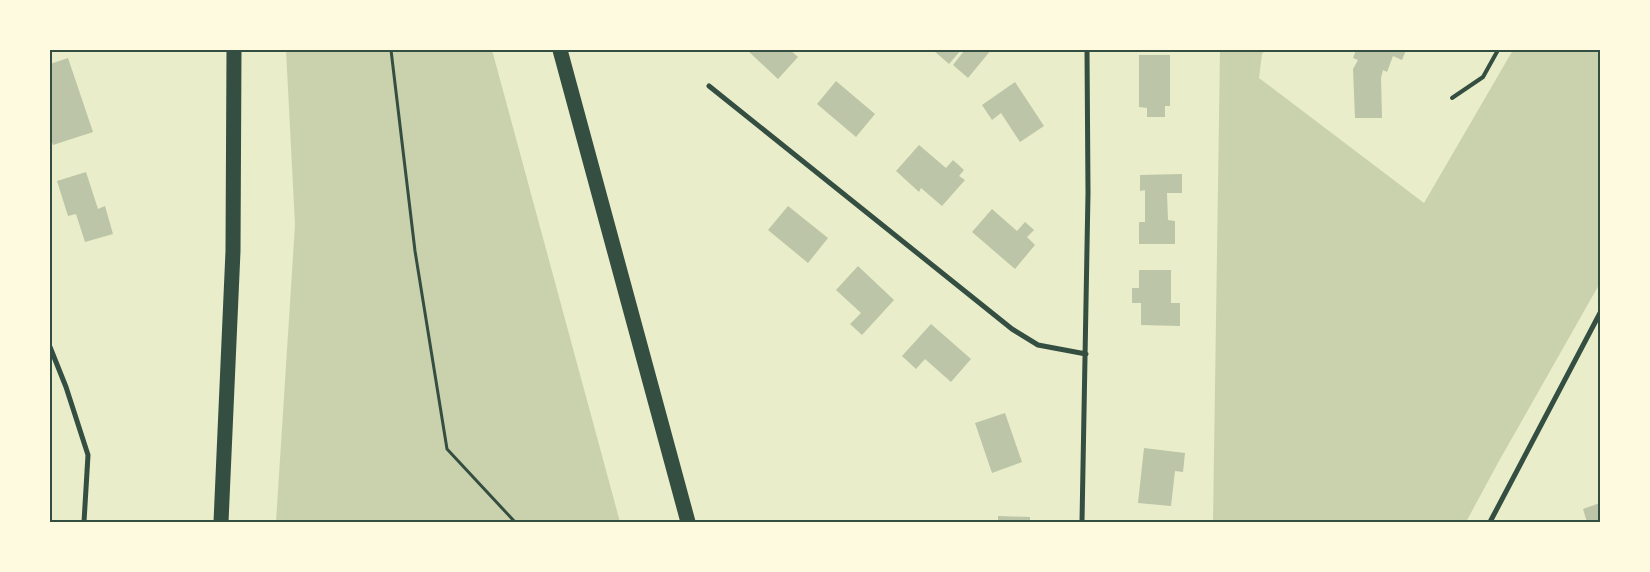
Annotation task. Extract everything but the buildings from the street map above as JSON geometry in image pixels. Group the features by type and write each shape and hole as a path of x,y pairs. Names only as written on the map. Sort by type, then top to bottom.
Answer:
{"highway":[{"path":"221,522 233,260 235,163 234,50"},
{"path":"560,50 688,522"}],"street":[{"path":"1082,522 1088,193 1087,50"},
{"path":"709,86 1012,329 1038,345 1086,354"},
{"path":"1490,522 1600,314"},
{"path":"50,347 66,387 88,455 84,522"}],"lane":[{"path":"1452,98 1484,76 1498,50"}],"path":[{"path":"391,50 414,251 447,449 515,522"}],"green space":[{"path":"286,50 492,50 620,522 276,522 295,225"},
{"path":"1220,50 1265,50 1262,54 1259,78 1424,203 1513,50 1600,50 1600,283 1466,522 1213,522"}]}
